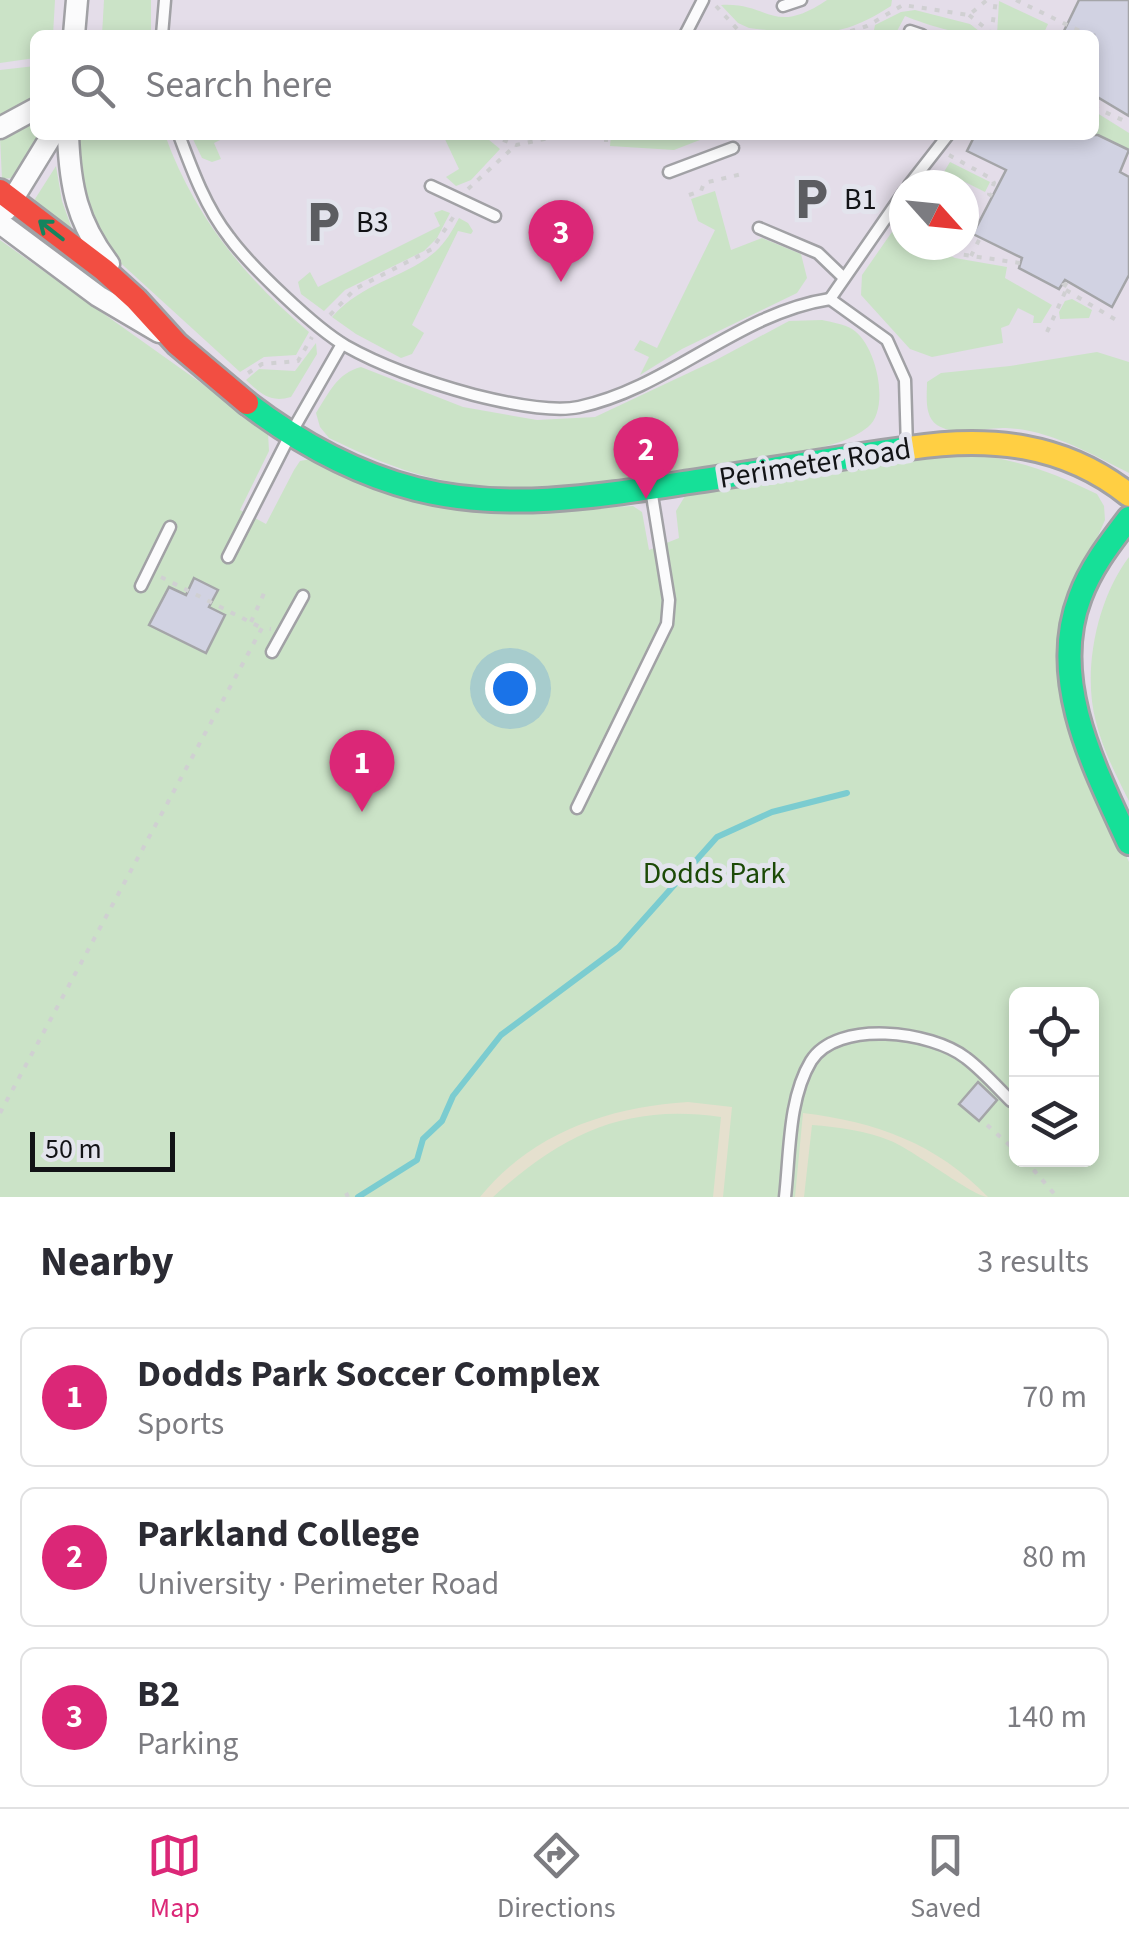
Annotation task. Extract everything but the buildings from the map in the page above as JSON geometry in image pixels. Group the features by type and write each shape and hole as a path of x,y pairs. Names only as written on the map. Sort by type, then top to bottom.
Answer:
{"street":[{"path":"74,30 76,0"},
{"path":"0,128 30,113"},
{"path":"3,208 49,140"},
{"path":"68,140 70,180 88,236 138,302"},
{"name":"Perimeter Road","path":"3,208 138,302 175,342"},
{"name":"Perimeter Road","path":"3,208 98,296 175,342 290,435 369,474 457,497 539,502 907,448 986,442 1018,445 1085,465 1129,495"},
{"path":"1129,518 1087,580 1076,612 1069,664 1072,704 1080,732 1129,842"}],"lane":[{"path":"162,30 164,0"},
{"path":"687,30 703,0"},
{"path":"783,6 802,0"},
{"path":"181,140 195,178 228,236 271,282 342,344 438,386 506,403 576,408 642,385 761,321 830,299 889,214"},
{"path":"921,170 944,140"},
{"path":"669,172 733,148"},
{"path":"431,186 494,216"},
{"path":"760,228 818,253 844,278"},
{"path":"830,299 886,340 905,380 907,448"},
{"path":"228,557 342,344"},
{"path":"577,808 666,624 670,600 651,488"},
{"path":"141,586 170,527"},
{"path":"272,652 302,596"},
{"path":"785,1197 799,1087 812,1058 830,1043 850,1035 934,1041 965,1056 1009,1098"}],"path":[{"path":"712,0 735,30"},
{"path":"991,30 996,0"},
{"path":"1016,0 1078,30"},
{"path":"969,15 986,30"},
{"path":"867,26 868,30"},
{"path":"1099,109 1129,124"},
{"path":"505,140 516,144 536,140"},
{"path":"466,191 516,144"},
{"path":"948,155 992,178 992,196"},
{"path":"689,195 701,191 704,182 742,174"},
{"path":"330,314 356,288 432,249 454,216"},
{"path":"979,258 1020,263"},
{"path":"1047,332 1070,277"},
{"path":"1064,287 1121,323"},
{"path":"246,374 262,364 298,362 312,337"},
{"path":"156,575 262,628 272,629"},
{"path":"251,622 265,592"},
{"path":"0,1113 262,628"},
{"path":"986,1125 1009,1145"},
{"path":"1031,1167 1058,1197"}],"shaded area":[{"path":"0,0 1129,0 1129,967 0,417"}],"green space":[{"path":"0,0 55,0 53,30 30,30 30,59 0,63"},
{"path":"104,0 151,0 151,30 102,30"},
{"path":"827,0 892,0 891,6 872,17 838,30 749,28 738,23 721,5 737,5 782,17 809,11"},
{"path":"999,1 1048,24 1045,30 997,30"},
{"path":"915,10 970,24 978,30 944,29 905,16 898,30 874,30 875,25 901,12"},
{"path":"30,67 30,100 0,120 0,70"},
{"path":"1099,114 1129,133 1129,150 1099,135"},
{"path":"30,123 30,140 38,140 12,178 2,179 0,137"},
{"path":"80,140 167,140 191,192 223,243 263,289 309,332 296,355 264,357 240,372 114,257 91,227 79,188"},
{"path":"193,140 220,140 214,143 221,159 212,162 202,158"},
{"path":"445,140 489,140 500,149 471,180 456,186 446,177 459,169"},
{"path":"611,140 700,140 674,150 610,146"},
{"path":"950,162 966,170 945,170"},
{"path":"56,166 62,201 76,240 37,209 35,199"},
{"path":"979,176 990,182 985,192 979,189"},
{"path":"715,191 731,250 762,238 801,254 807,278 797,293 682,349 640,375 649,357 634,350 640,340 657,348 715,230 698,221 691,199"},
{"path":"434,213 450,213 437,238 424,251 345,290 324,311 301,294 298,282 310,272 318,287 440,226"},
{"path":"459,218 473,231 458,231 412,325 424,333 412,354 401,358 332,317 357,295 435,252"},
{"path":"889,236 889,260 967,260 1007,267 1005,278 1052,305 1041,323 1033,323 1034,316 1018,308 1009,325 1001,328 1003,343 932,357 910,349 861,295 862,275"},
{"name":"Dodds Park","path":"0,240 268,433 269,451 240,510 266,524 300,461 311,459 513,513 633,506 642,512 649,550 679,538 676,511 685,496 949,454 1026,465 1097,494 1104,506 1105,520 1080,577 1084,765 1129,862 1129,1197 0,1197"},
{"path":"1072,299 1092,310 1089,318 1060,319 1065,301"},
{"path":"789,321 841,324 861,336 878,376 879,406 875,418 861,432 810,450 611,482 509,487 460,483 392,466 329,438 316,413 340,379 361,367 463,407 537,420 595,417"},
{"path":"316,343 317,354 291,397 266,396 246,380 259,369 295,371"},
{"path":"1097,352 1129,362 1129,473 1038,433 1006,428 944,429 930,416 927,382 941,373"},
{"path":"1129,557 1129,801 1099,732 1091,681 1101,614"}],"sand":[{"path":"688,1102 732,1107 723,1197 713,1197 721,1117 687,1114 655,1115 597,1128 544,1156 493,1197 480,1197 523,1156 574,1127 629,1110"},
{"path":"803,1113 855,1122 903,1138 947,1162 988,1197 891,1141 852,1130 812,1125 804,1197 795,1197"}],"waterway":[{"path":"358,1197 417,1160 423,1139 442,1121 453,1096 501,1035 619,947 717,837 772,812 847,793"}],"traffic: fast":[{"path":"247,403 286,431 349,465 416,489 484,500 587,496 909,448"},
{"path":"1129,518 1084,586 1072,628 1069,660 1072,692 1090,755 1129,843"}],"traffic: slow":[{"path":"909,448 968,443 1025,448 1078,464 1129,495"}],"traffic: jam":[{"path":"0,191 104,270 177,344 247,403"}],"place":[{"name":"B1","path":"811,199"},
{"name":"B3","path":"323,222"},
{"name":"B2","path":"561,282"},
{"name":"Parkland College","path":"646,499"},
{"name":"Dodds Park Soccer Complex","path":"362,812"}]}
